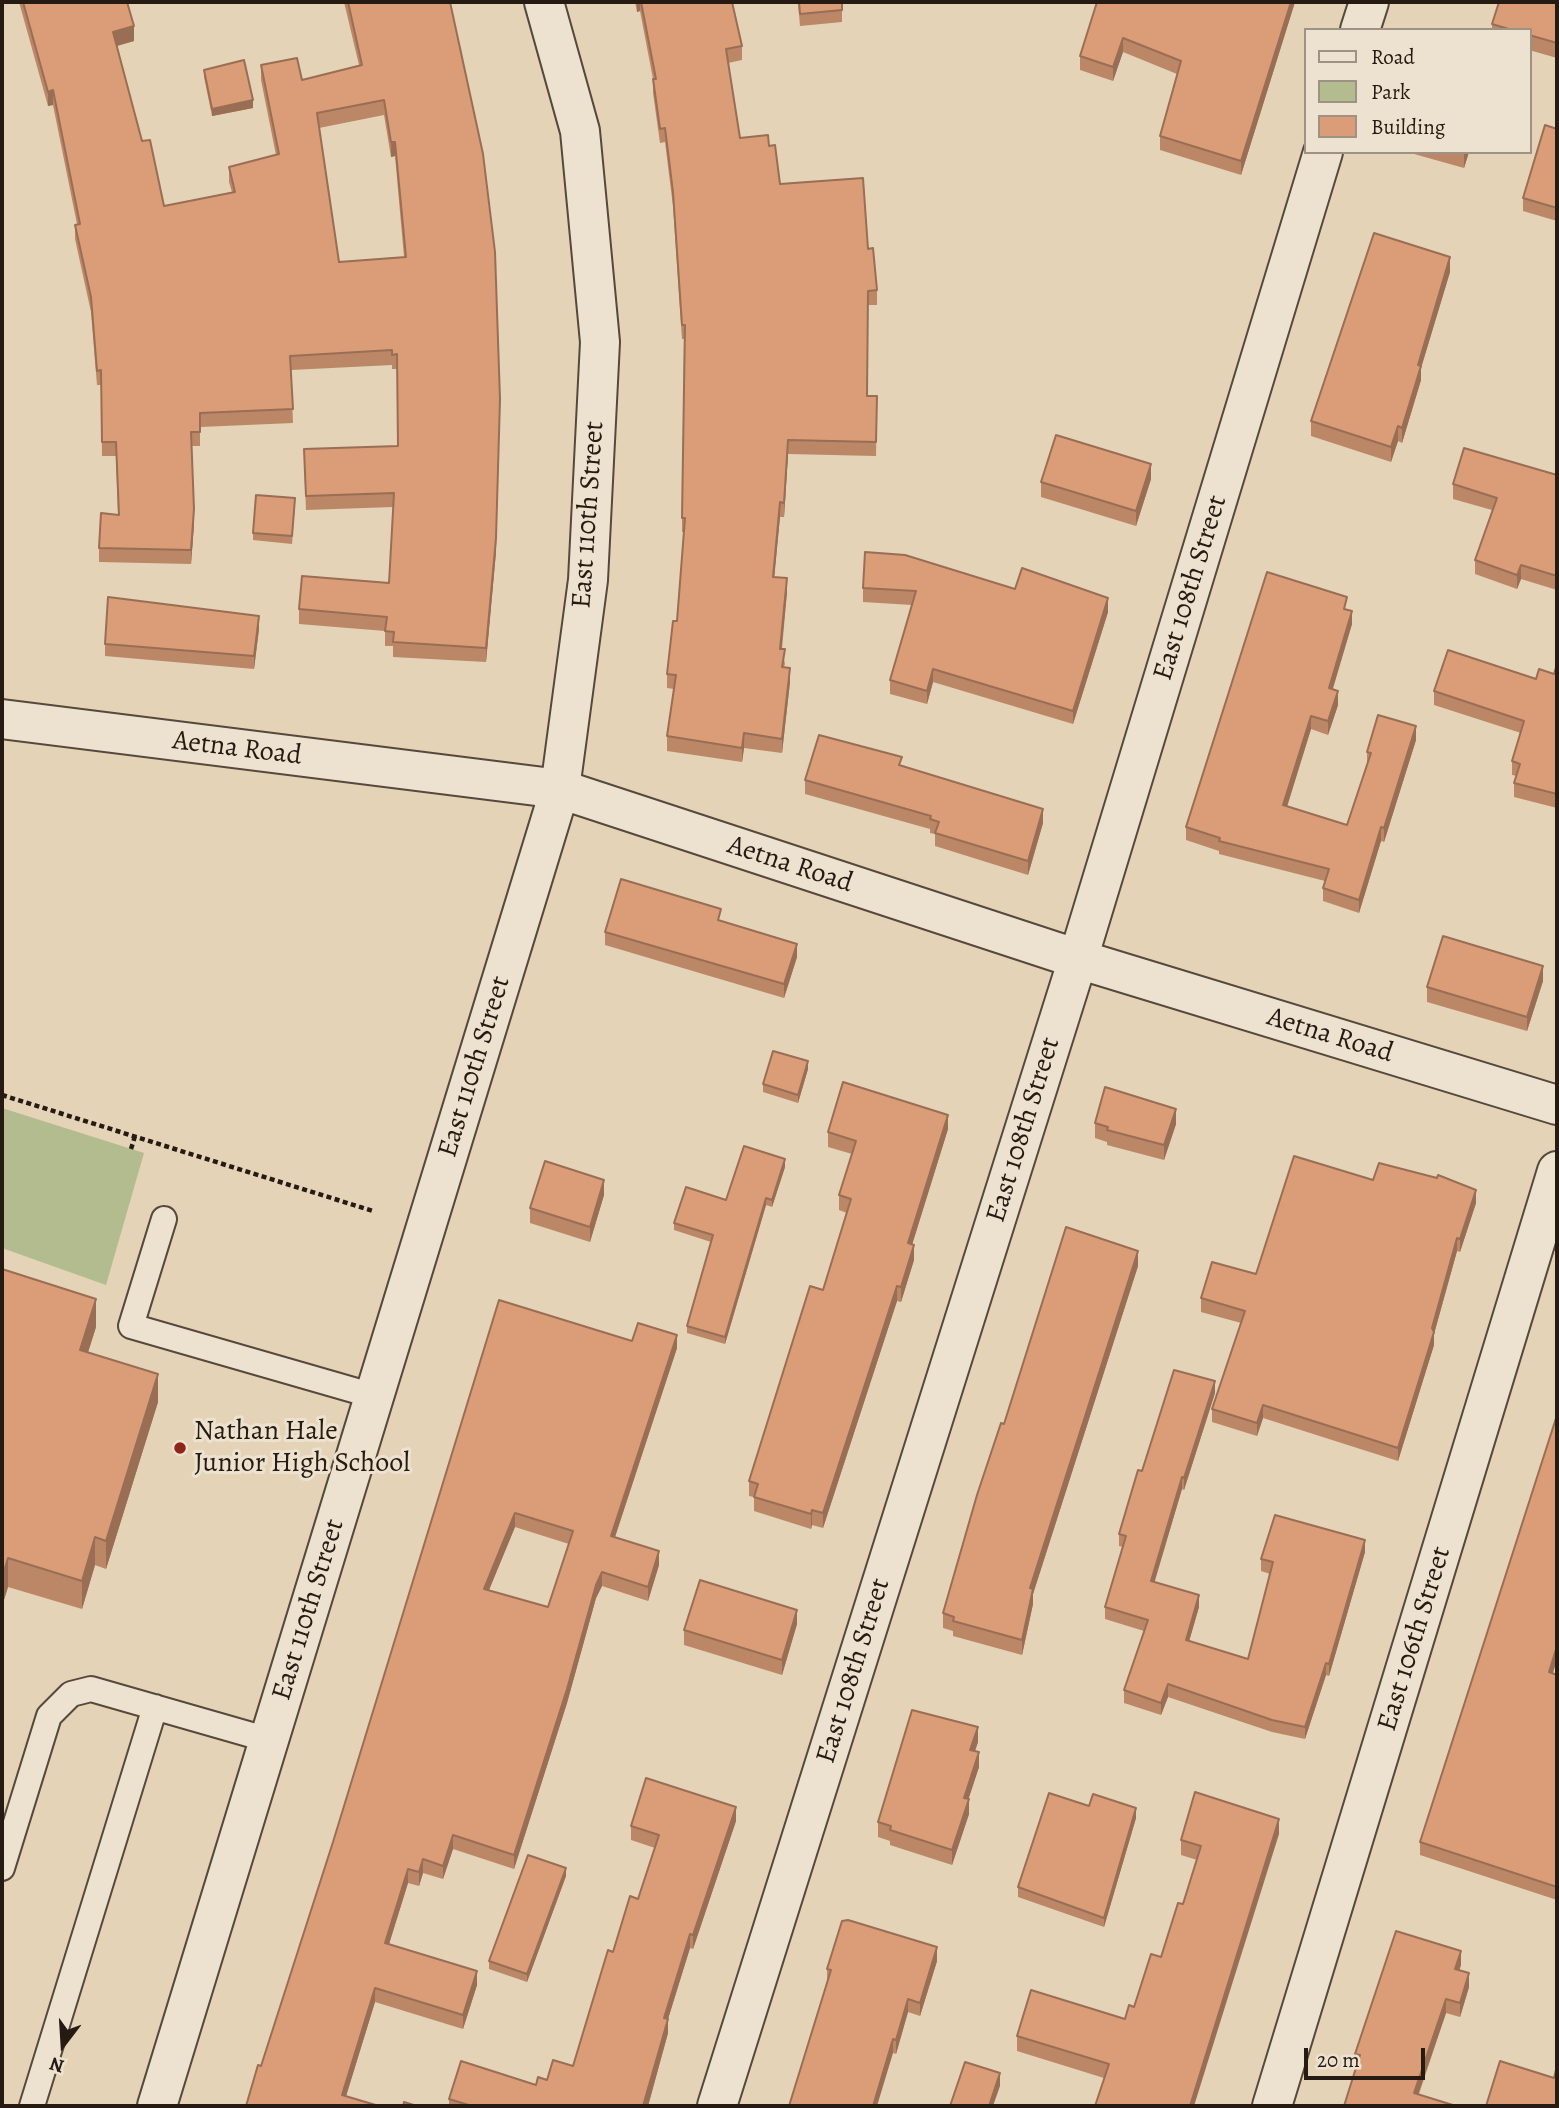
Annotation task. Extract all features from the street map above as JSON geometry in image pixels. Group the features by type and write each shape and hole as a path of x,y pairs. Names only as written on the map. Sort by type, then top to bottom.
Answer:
{"street":[{"name":"East 110th Street","path":"157,2106 560,789 587,580 600,342 580,131 544,2"},
{"path":"1361,28 1369,2"},
{"name":"East 108th Street","path":"717,2106 1078,959 1322,154"},
{"name":"Aetna Road","path":"2,719 560,789 1078,959 1557,1105"},
{"name":"East 106th Street","path":"1272,2106 1557,1171"}],"lane":[{"path":"164,1219 131,1326 374,1396"},
{"path":"2,1868 49,1716 71,1694 91,1689 269,1740"},
{"path":"32,2106 155,1707"}],"path":[{"path":"2,1095 373,1211"},
{"path":"131,1149 135,1136"}],"green space":[{"path":"2,1108 144,1153 106,1285 2,1248"}],"building":[{"path":"23,2 127,2 134,26 113,32 142,141 150,140 164,206 235,192 229,167 279,154 261,65 297,58 302,80 362,65 348,2 450,2 483,154 495,252 500,399 496,538 486,648 393,642 394,632 385,631 387,617 299,609 302,576 389,583 394,493 306,496 304,449 398,446 397,354 392,355 392,350 290,356 293,409 200,413 200,432 191,432 194,509 191,550 99,548 101,513 119,515 116,442 102,442 101,370 97,371 91,297 75,225 80,224 53,90 48,92","holes":["384,100 391,142 395,142 406,257 339,262 317,113"]},
{"path":"641,2 732,2 742,46 726,49 740,138 768,135 769,146 775,145 780,184 863,178 868,249 873,248 877,290 868,291 867,396 877,396 876,442 788,440 784,503 780,502 773,577 787,578 780,649 785,649 782,667 790,668 782,739 744,733 742,748 667,736 676,675 667,674 673,621 677,621 685,518 682,518 685,325 682,325 673,192 665,128 660,129 653,79 656,79"},
{"path":"799,2 842,2 842,10 800,14"},
{"path":"1097,2 1291,2 1241,161 1160,136 1181,61 1123,38 1113,67 1080,56"},
{"path":"1499,2 1557,2 1557,43 1531,36 1531,28 1505,28 1492,24"},
{"path":"244,60 253,100 212,109 204,70"},
{"path":"1545,125 1557,129 1557,208 1523,198"},
{"path":"1374,233 1450,257 1402,428 1398,426 1391,447 1311,421"},
{"path":"1056,435 1151,464 1136,511 1041,482"},
{"path":"1464,448 1557,475 1557,576 1521,565 1517,575 1475,560 1497,498 1453,484"},
{"path":"256,495 295,498 292,536 253,533"},
{"path":"865,552 905,555 1015,589 1022,568 1108,598 1073,711 933,669 927,691 890,680 916,591 863,588"},
{"path":"1267,572 1347,597 1344,609 1352,611 1329,688 1338,691 1328,721 1311,716 1283,805 1347,825 1371,753 1367,752 1378,715 1416,726 1359,900 1323,888 1329,869 1219,841 1220,838 1186,827"},
{"path":"108,597 259,616 254,656 105,644"},
{"path":"1448,650 1536,679 1539,669 1554,674 1557,664 1557,794 1514,783 1520,764 1512,761 1524,721 1434,691"},
{"path":"819,735 902,757 899,765 1043,809 1028,861 935,833 939,822 930,819 931,816 805,780"},
{"path":"621,879 721,909 718,920 797,944 784,984 605,932"},
{"path":"1443,936 1543,966 1527,1017 1427,987"},
{"path":"773,1051 808,1061 798,1095 763,1084"},
{"path":"843,1082 948,1115 908,1243 914,1245 901,1287 897,1286 823,1513 812,1510 811,1514 754,1497 758,1484 749,1481 810,1286 823,1290 851,1199 839,1195 856,1141 828,1132"},
{"path":"1105,1087 1176,1109 1164,1145 1107,1130 1108,1127 1095,1123"},
{"path":"744,1146 785,1159 772,1200 766,1198 725,1337 687,1326 713,1235 674,1223 686,1187 726,1200"},
{"path":"1294,1156 1373,1180 1379,1163 1437,1178 1438,1175 1476,1190 1460,1239 1457,1238 1432,1328 1434,1332 1398,1448 1263,1405 1257,1423 1212,1409 1245,1311 1201,1298 1212,1262 1256,1274"},
{"path":"545,1161 604,1180 590,1227 530,1208"},
{"path":"1066,1227 1138,1251 1030,1588 1033,1589 1022,1640 953,1621 954,1617 943,1613 977,1495 1001,1423 1004,1424"},
{"path":"2,1269 96,1299 80,1350 158,1374 106,1541 95,1537 82,1581 8,1558 2,1578"},
{"path":"499,1300 632,1341 638,1323 677,1335 611,1536 659,1551 648,1587 602,1572 514,1855 453,1835 443,1866 423,1859 419,1872 408,1869 385,1943 477,1971 463,2015 375,1988 342,2095 379,2106 246,2106 333,1842","holes":["515,1513 573,1531 548,1607 484,1589"]},
{"path":"1174,1370 1215,1381 1184,1478 1182,1477 1151,1581 1199,1595 1186,1640 1248,1659 1273,1562 1261,1559 1275,1515 1365,1540 1329,1664 1326,1663 1305,1727 1272,1720 1168,1684 1161,1703 1124,1690 1148,1620 1105,1607 1126,1536 1119,1534 1138,1470 1142,1471"},
{"path":"1557,1415 1557,1646 1549,1672 1557,1675 1557,1887 1420,1842"},
{"path":"700,1580 797,1610 782,1660 684,1630"},
{"path":"912,1710 978,1727 970,1750 979,1752 964,1798 969,1799 952,1850 890,1830 891,1826 878,1822"},
{"path":"646,1778 736,1807 693,1935 690,1934 664,2018 668,2019 643,2106 472,2106 449,2099 461,2061 536,2085 538,2077 547,2080 553,2060 573,2066 608,1950 613,1952 630,1896 638,1899 659,1835 631,1826"},
{"path":"1195,1792 1279,1819 1190,2106 1095,2106 1109,2064 1017,2036 1031,1990 1125,2019 1129,2005 1134,2007 1151,1954 1161,1957 1178,1903 1183,1904 1201,1846 1181,1840"},
{"path":"1049,1793 1089,1806 1093,1794 1136,1808 1104,1918 1018,1887"},
{"path":"528,1855 566,1868 527,1974 489,1961"},
{"path":"848,1920 937,1947 920,2003 908,1999 873,2106 789,2106 831,1970 827,1969 842,1921"},
{"path":"1396,1931 1461,1951 1455,1969 1469,1973 1460,2003 1446,1999 1414,2093 1456,2106 1344,2106 1360,2055 1355,2054"},
{"path":"1500,2061 1554,2078 1557,2066 1557,2106 1486,2106"},
{"path":"965,2062 1000,2073 989,2106 950,2106"}],"place":[{"name":"Nathan Hale Junior High School","path":"180,1448"}]}
